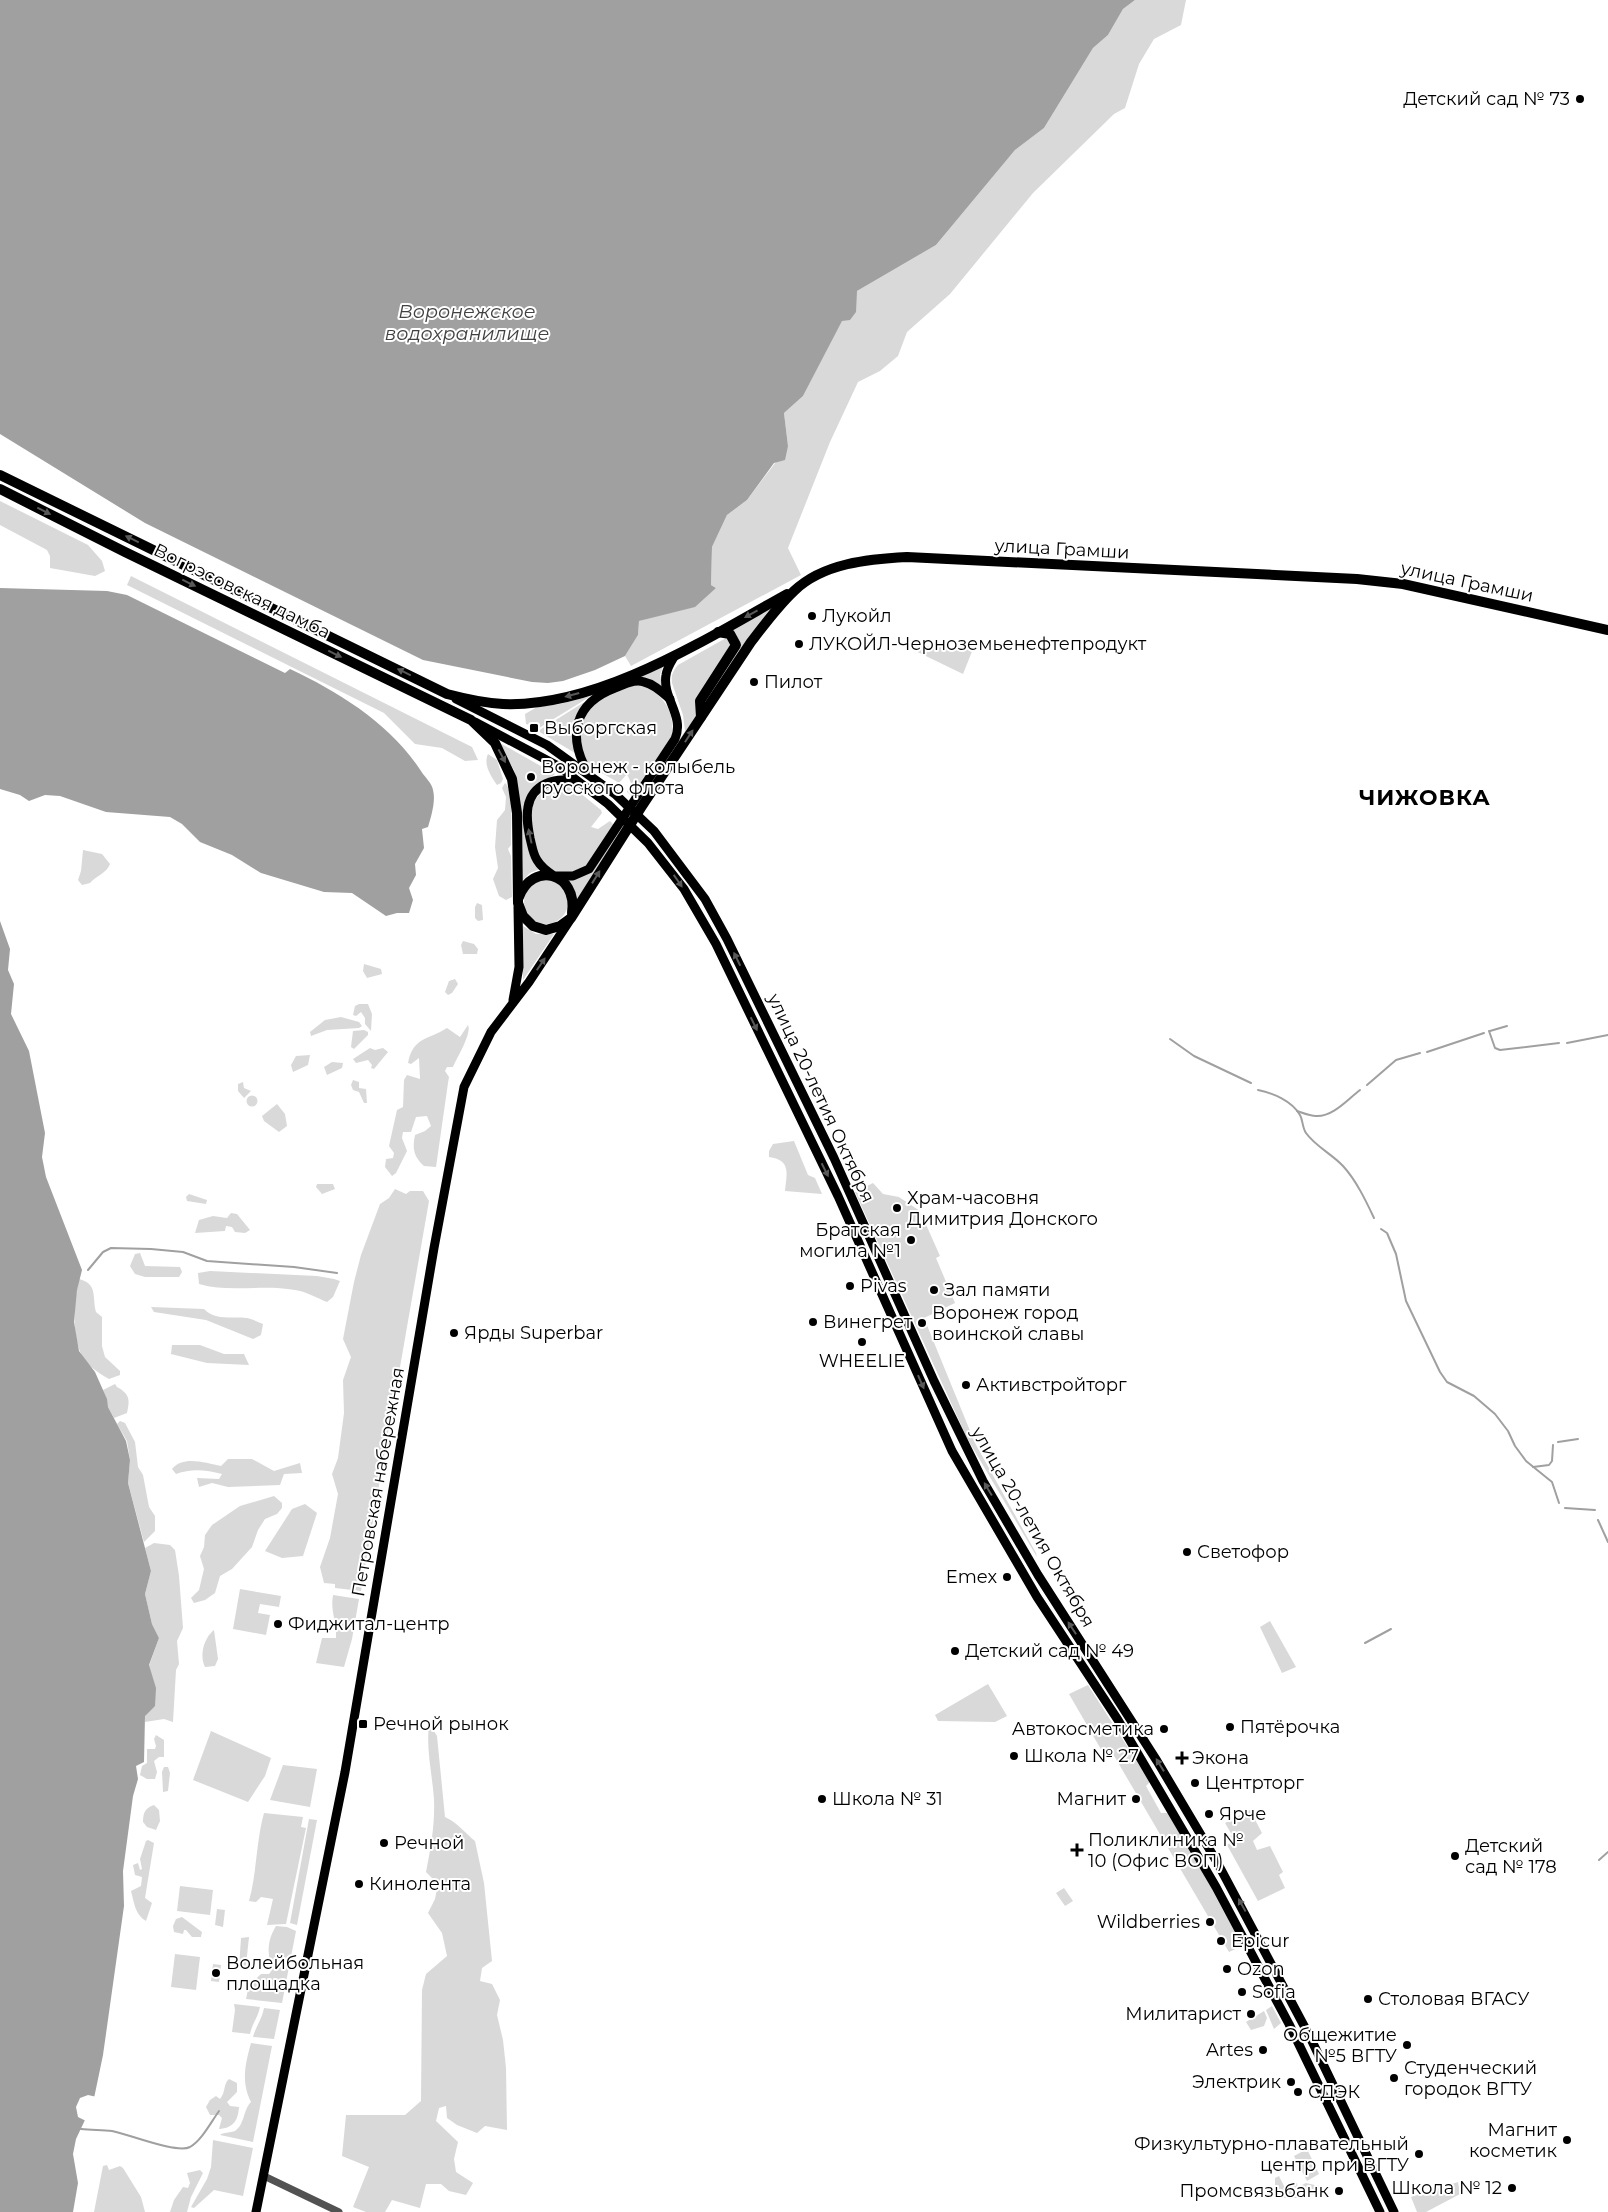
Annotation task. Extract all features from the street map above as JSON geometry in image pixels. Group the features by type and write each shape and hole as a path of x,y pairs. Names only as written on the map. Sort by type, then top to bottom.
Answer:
{"highway":[{"name":"Вогрэсовская дамба","path":"0,475 447,694 487,703 505,704 560,699 589,691 674,657 794,590"},
{"name":"Вогрэсовская дамба","path":"0,489 125,552 471,720 495,743 512,779 517,813 518,903"},
{"name":"улица Грамши","path":"634,819 751,642 794,590 818,576 846,564 907,557 1357,579 1403,584 1608,630"},
{"path":"701,717 700,700 736,645 730,634 718,632"},
{"name":"Петровская набережная","path":"571,918 634,819"},
{"path":"542,876 554,876 564,881 572,894 571,918 553,929 539,929 527,922 518,903 523,888 528,882 542,876"}],"main road":[{"path":"584,785 567,779 554,780 534,794 528,806 527,824 534,855 543,868 554,876 573,876 589,869 675,739 678,733 678,722 665,677 674,657"},
{"path":"589,774 580,756 577,732 580,719 592,700 605,692 636,681 643,681 652,685 670,699"},
{"name":"улица 20-летия Октября","path":"447,694 540,741 589,774 615,794 654,831 694,882 727,939 837,1164 934,1381 982,1481 1043,1583 1157,1761 1217,1862 1310,2037 1394,2212"},
{"name":"улица 20-летия Октября","path":"471,720 542,757 584,785 608,804 648,842 684,889 716,944 838,1196 960,1466 1037,1597 1118,1720 1216,1887 1289,2024 1380,2212"},
{"name":"Петровская набережная","path":"512,1003 519,967 518,903"},
{"name":"Петровская набережная","path":"256,2212 345,1772 431,1266 464,1087 482,1048 571,918"}],"street":[{"path":"264,2176 339,2212"}],"shaded area":[{"path":"1135,0 1186,0 1181,25 1154,39 1139,64 1125,108 1114,114 1033,193 950,294 907,332 898,356 880,371 858,382 830,442 788,548 801,575 631,666 625,656 638,635 639,621 667,613 716,588 711,585 712,547 727,515 747,500 788,446 784,413 803,396 842,320 846,319 857,291 936,245 1015,150 1044,128 1093,48 1108,35 1123,9"},
{"path":"0,501 88,545 102,561 105,571 95,576 50,568 50,556 47,550 0,525"},
{"path":"131,576 472,747 478,760 465,761 442,748 415,744 384,713 127,585"},
{"path":"773,607 708,701 706,699 740,642 731,628"},
{"path":"726,638 732,646 696,719 576,903 566,880 594,868 685,731 683,715 672,683 674,671 678,665"},
{"path":"903,645 973,649 963,674"},
{"path":"663,666 660,675 663,689 640,677"},
{"path":"638,684 662,699 670,714 672,731 670,741 633,797 627,792 631,783 627,774 619,783 597,770 587,761 580,744 580,735 585,718 595,703 610,693"},
{"path":"591,696 539,728 526,724 525,714 537,707 560,704"},
{"path":"586,701 581,708 575,753 538,731"},
{"path":"498,742 555,774 534,789 526,830 529,848 540,869 530,873 522,881 518,787 514,770"},
{"path":"488,754 497,760 503,779 497,785 487,766"},
{"path":"505,783 510,794 511,845 508,849 511,856 512,897 506,900 499,896 493,879 498,868 495,847 497,820 505,810 506,797 502,788"},
{"path":"568,783 601,810 602,813 591,827 598,829 610,821 614,825 594,860 588,866 578,871 557,872 547,867 538,854 533,829 532,809 539,795 546,790"},
{"path":"83,850 102,854 110,864 106,870 90,883 82,885 78,880"},
{"path":"542,880 550,880 562,886 568,902 562,918 550,924 542,924 530,918 524,906 524,898 530,886"},
{"path":"477,903 482,905 483,920 478,921 475,918"},
{"path":"523,926 536,934 554,934 523,980"},
{"path":"463,941 474,944 478,949 477,954 463,954 461,945"},
{"path":"364,964 381,969 382,974 367,978 363,971"},
{"path":"455,979 458,984 452,993 448,995 445,992 449,981"},
{"path":"368,1004 372,1014 371,1031 365,1024 365,1018 361,1012 356,1016 353,1015 355,1006"},
{"path":"341,1017 359,1022 362,1026 359,1028 327,1030 311,1036 310,1032 325,1020"},
{"path":"468,1025 469,1029 466,1040 453,1067 447,1067 445,1071 449,1077 436,1167 424,1166 416,1156 414,1149 415,1135 431,1126 427,1116 416,1117 411,1132 403,1132 402,1138 407,1151 396,1173 392,1176 385,1167 386,1159 393,1158 394,1153 389,1146 397,1110 403,1107 404,1080 407,1075 420,1079 419,1058 411,1064 408,1063 410,1055 422,1040 447,1028 460,1037"},
{"path":"364,1030 368,1032 368,1035 354,1049 351,1047 353,1031"},
{"path":"370,1048 375,1050 383,1048 388,1052 374,1069 371,1068 372,1065 368,1060 356,1063 353,1059"},
{"path":"310,1055 308,1065 293,1072 291,1065 296,1056"},
{"path":"332,1062 343,1063 342,1068 327,1075 324,1067"},
{"path":"353,1080 359,1082 359,1088 366,1089 367,1103 364,1103 359,1092 353,1090 351,1085"},
{"path":"243,1082 244,1088 251,1091 244,1098 238,1091 238,1084"},
{"path":"252,1095 258,1101 252,1107 246,1101"},
{"path":"277,1104 285,1114 287,1126 279,1132 264,1121 262,1116"},
{"path":"794,1141 808,1175 815,1178 822,1194 785,1191 786,1168 781,1161 769,1157 769,1151 773,1144"},
{"path":"873,1183 883,1194 899,1197 920,1211 940,1256 936,1258 955,1303 924,1318 975,1443 1037,1557 967,1438 855,1192"},
{"path":"317,1184 333,1184 335,1189 322,1194 316,1187"},
{"path":"395,1189 406,1194 410,1191 423,1191 429,1201 396,1390 392,1399 392,1413 361,1591 335,1588 335,1584 324,1583 320,1567 330,1538 338,1494 332,1474 338,1458 344,1413 343,1380 351,1357 343,1339 361,1255 380,1204 389,1198"},
{"path":"189,1194 207,1200 206,1204 187,1201 186,1197"},
{"path":"231,1213 237,1214 250,1230 245,1233 235,1232 232,1227 226,1226 225,1231 195,1233 199,1220 213,1216 227,1218"},
{"path":"140,1253 145,1266 180,1267 182,1272 179,1277 145,1277 135,1274 130,1266 135,1254"},
{"path":"210,1271 317,1276 340,1281 333,1297 327,1302 307,1293 283,1288 222,1288 199,1284 198,1273"},
{"path":"79,1279 92,1287 96,1312 102,1317 102,1346 105,1357 120,1371 120,1375 109,1379 87,1363 79,1349 75,1332 74,1314"},
{"path":"151,1307 204,1309 219,1317 249,1318 263,1324 261,1335 253,1339 206,1320 154,1312"},
{"path":"172,1345 200,1345 224,1354 244,1354 249,1365 207,1363 171,1354"},
{"path":"115,1384 127,1395 129,1404 127,1413 114,1418 108,1407 103,1390"},
{"path":"120,1421 125,1423 135,1442 138,1467 143,1475 149,1507 155,1516 155,1531 144,1542 128,1483 130,1460 127,1441 117,1424"},
{"path":"228,1459 252,1459 274,1471 300,1463 302,1473 284,1474 280,1485 228,1487 212,1483 199,1487 197,1478 219,1479 222,1474 199,1470 176,1474 172,1469 182,1462 188,1461 221,1466"},
{"path":"274,1496 282,1503 282,1508 277,1514 265,1519 258,1530 252,1547 232,1569 220,1576 215,1593 205,1600 194,1603 191,1598 199,1590 204,1569 200,1556 204,1547 205,1535 212,1525 240,1506"},
{"path":"305,1504 317,1513 303,1556 282,1558 265,1551 292,1509"},
{"path":"154,1543 170,1545 175,1550 179,1576 183,1628 177,1641 179,1664 176,1670 173,1722 164,1719 145,1722 145,1716 155,1688 149,1666 159,1638 152,1624 145,1594 151,1571 145,1548"},
{"path":"240,1589 281,1596 279,1607 260,1604 258,1613 270,1615 266,1635 233,1629"},
{"path":"333,1595 359,1599 352,1639 344,1667 316,1663 322,1638 336,1638 332,1606"},
{"path":"1270,1621 1296,1667 1282,1673 1260,1627"},
{"path":"214,1630 218,1659 215,1666 205,1667 202,1657 203,1647 210,1633"},
{"path":"988,1684 1007,1716 995,1722 938,1721 935,1715"},
{"path":"1088,1685 1150,1782 1146,1786 1161,1813 1167,1813 1172,1817 1244,1945 1229,1952 1113,1754 1106,1758 1069,1694"},
{"path":"429,1723 437,1736 445,1817 475,1841 484,1883 492,1961 482,1968 480,1981 492,1984 500,2000 497,2015 503,2040 506,2068 507,2130 485,2126 477,2133 457,2125 447,2118 446,2106 439,2108 436,2121 458,2142 454,2159 456,2172 473,2183 466,2195 449,2191 441,2184 426,2184 420,2208 392,2200 385,2212 366,2212 353,2207 369,2167 342,2156 346,2115 405,2115 421,2101 422,1990 426,1974 447,1956 442,1933 428,1913 435,1899 438,1884 426,1872 434,1808 429,1752"},
{"path":"211,1731 271,1758 265,1776 248,1802 193,1780"},
{"path":"156,1735 164,1740 164,1757 159,1757 154,1761 157,1772 155,1779 147,1779 140,1775 142,1766 147,1763 147,1749 155,1749 154,1739"},
{"path":"283,1765 317,1769 310,1807 270,1800"},
{"path":"164,1767 168,1767 170,1773 168,1791 163,1792 162,1772"},
{"path":"154,1805 159,1810 160,1821 156,1830 147,1827 143,1822 145,1811"},
{"path":"1250,1810 1262,1833 1253,1841 1257,1850 1270,1846 1283,1872 1279,1875 1285,1888 1258,1901 1227,1845 1230,1843 1227,1838 1232,1835 1225,1823"},
{"path":"264,1813 303,1817 301,1827 306,1828 286,1924 267,1925 273,1899 261,1897 256,1902 249,1901"},
{"path":"309,1819 317,1820 297,1925 290,1923"},
{"path":"148,1840 154,1843 145,1898 152,1903 146,1921 137,1912 131,1891 141,1886 142,1877 135,1875 133,1865 138,1863 140,1870 142,1869 140,1859"},
{"path":"180,1886 213,1890 210,1915 177,1911"},
{"path":"1064,1888 1073,1901 1065,1906 1056,1893"},
{"name":"Волейбольная площадка","path":"217,1909 225,1910 223,1927 215,1925"},
{"path":"182,1917 202,1932 201,1937 192,1937 186,1930 184,1930 183,1934 174,1932 173,1926 176,1919"},
{"path":"276,1926 287,1927 296,1931 282,2003 246,1999 249,1985 261,1974 269,1974 272,1970 269,1947"},
{"path":"249,1937 246,1965 239,1968 241,1938"},
{"path":"175,1954 200,1957 196,1990 171,1987"},
{"name":"Волейбольная площадка","path":"213,1964 221,1965 219,1982 211,1981"},
{"path":"234,2004 260,2007 250,2034 232,2032"},
{"path":"1272,2006 1281,2023 1274,2029 1266,2010"},
{"path":"264,2008 280,2010 274,2039 253,2037"},
{"path":"1264,2011 1267,2018 1264,2026 1251,2030 1246,2022"},
{"path":"251,2043 272,2046 253,2142 220,2135 235,2131 238,2128 251,2102 246,2087 245,2073"},
{"path":"229,2079 237,2083 237,2092 227,2102 230,2106 239,2107 238,2112 232,2125 219,2129 222,2118 219,2115 210,2115 206,2107 210,2100 216,2096 220,2099"},
{"path":"213,2140 253,2148 243,2196 214,2190 194,2208 191,2207 207,2179 211,2167"},
{"path":"1307,2149 1319,2174 1307,2181 1294,2156"},
{"path":"107,2165 109,2170 120,2166 123,2168 141,2197 145,2212 94,2212 103,2166"},
{"path":"200,2170 203,2173 191,2197 187,2212 170,2212 174,2200 183,2187 188,2188 190,2183 187,2173"},
{"path":"1279,2176 1286,2190 1289,2189 1290,2184 1297,2183 1298,2190 1302,2190 1302,2185 1306,2183 1319,2186 1319,2191 1305,2198 1275,2198 1274,2195 1278,2191 1275,2187 1275,2178"},
{"path":"1458,2182 1460,2194 1426,2212 1417,2212 1411,2197"}],"water":[{"name":"Воронежское водохранилище","path":"0,0 1135,0 1123,9 1108,35 1093,48 1044,128 1015,150 936,245 857,291 856,312 850,320 842,321 803,396 784,413 788,446 785,460 774,463 747,500 727,515 712,547 711,585 716,588 695,607 639,621 638,635 625,656 595,670 563,681 548,683 532,682 423,660 145,523 0,434"},
{"path":"0,588 107,591 127,595 285,673 290,669 309,678 364,712 396,740 410,756 430,783 434,794 434,804 428,827 422,829 424,848 415,864 416,875 409,888 413,900 409,913 397,913 386,916 352,893 324,892 261,873 232,855 200,842 182,824 170,817 106,812 60,796 45,795 29,801 20,795 0,789"},
{"path":"0,921 10,949 8,970 14,984 11,1014 29,1051 45,1133 42,1157 46,1177 82,1270 77,1290 74,1322 79,1351 95,1372 107,1399 108,1407 126,1441 130,1460 128,1483 151,1571 145,1594 152,1624 159,1638 149,1665 156,1688 155,1706 145,1716 144,1762 136,1766 138,1779 133,1796 123,1871 124,1906 103,2055 93,2103 76,2139 73,2154 78,2183 73,2212 0,2212"}],"pier":[{"path":"88,2095 97,2097 88,2122 78,2117 76,2107 80,2098"}],"waterway":[{"path":"1490,1031 1507,1026"},
{"path":"1489,1031 1495,1048 1500,1050 1559,1043"},
{"path":"1427,1052 1484,1033"},
{"path":"1567,1043 1608,1035"},
{"path":"1170,1039 1194,1056 1251,1083"},
{"path":"1367,1085 1396,1060 1420,1053"},
{"path":"1258,1090 1282,1098 1297,1110 1305,1131 1310,1138 1348,1172 1374,1218"},
{"path":"1297,1111 1314,1116 1322,1116 1340,1107 1360,1090"},
{"path":"1381,1229 1387,1233 1396,1254 1406,1301 1440,1372 1447,1382 1474,1396 1495,1414 1526,1461 1552,1482 1559,1503"},
{"path":"88,1270 103,1252 111,1248 183,1252 207,1261 294,1267 337,1273"},
{"path":"1558,1442 1578,1439"},
{"path":"1533,1467 1549,1465 1552,1461 1553,1445"},
{"path":"1565,1508 1595,1510"},
{"path":"1598,1520 1608,1542"},
{"path":"1365,1643 1391,1629"},
{"path":"1599,1860 1608,1852"},
{"path":"81,2129 112,2131 164,2146 184,2148 190,2147 198,2140 219,2111"}],"place":[{"name":"Детский сад № 73","path":"1580,99"},
{"name":"Лукойл","path":"812,616"},
{"name":"ЛУКОЙЛ-Черноземьенефтепродукт","path":"799,644"},
{"name":"Пилот","path":"754,682"},
{"name":"Выборгская","path":"534,728"},
{"name":"Воронеж - колыбель русского флота","path":"531,777"},
{"name":"Храм-часовня Димитрия Донского","path":"897,1208"},
{"name":"Братская могила №1","path":"911,1240"},
{"name":"Pivas","path":"850,1286"},
{"name":"Зал памяти","path":"934,1290"},
{"name":"Винегрет","path":"813,1322"},
{"name":"Воронеж город воинской славы","path":"922,1323"},
{"name":"Ярды Superbar","path":"454,1333"},
{"name":"WHEELIE","path":"862,1342"},
{"name":"Активстройторг","path":"966,1385"},
{"name":"Светофор","path":"1187,1552"},
{"name":"Emex","path":"1007,1577"},
{"name":"Фиджитал-центр","path":"278,1624"},
{"name":"Детский сад № 49","path":"955,1651"},
{"name":"Речной рынок","path":"363,1724"},
{"name":"Пятёрочка","path":"1230,1727"},
{"name":"Автокосметика","path":"1164,1729"},
{"name":"Школа № 27","path":"1014,1756"},
{"name":"Экона","path":"1182,1758"},
{"name":"Центрторг","path":"1195,1783"},
{"name":"Школа № 31","path":"822,1799"},
{"name":"Магнит","path":"1136,1799"},
{"name":"Ярче","path":"1209,1814"},
{"name":"Речной","path":"384,1843"},
{"name":"Поликлиника № 10 (Офис ВОП)","path":"1077,1850"},
{"name":"Детский сад № 178","path":"1455,1856"},
{"name":"Кинолента","path":"359,1884"},
{"name":"Wildberries","path":"1210,1922"},
{"name":"Epicur","path":"1221,1941"},
{"name":"Ozon","path":"1227,1969"},
{"name":"Волейбольная площадка","path":"216,1973"},
{"name":"Sofia","path":"1242,1992"},
{"name":"Столовая ВГАСУ","path":"1368,1999"},
{"name":"Милитарист","path":"1251,2014"},
{"name":"Общежитие №5 ВГТУ","path":"1407,2045"},
{"name":"Artes","path":"1263,2050"},
{"name":"Студенческий городок ВГТУ","path":"1394,2078"},
{"name":"Электрик","path":"1291,2082"},
{"name":"СДЭК","path":"1298,2092"},
{"name":"Магнит косметик","path":"1567,2140"},
{"name":"Физкультурно-плавательный центр при ВГТУ","path":"1419,2154"},
{"name":"Школа № 12","path":"1512,2188"},
{"name":"Промсвязьбанк","path":"1339,2191"}],"district":[{"name":"ЧИЖОВКА","path":"1425,797"}]}
